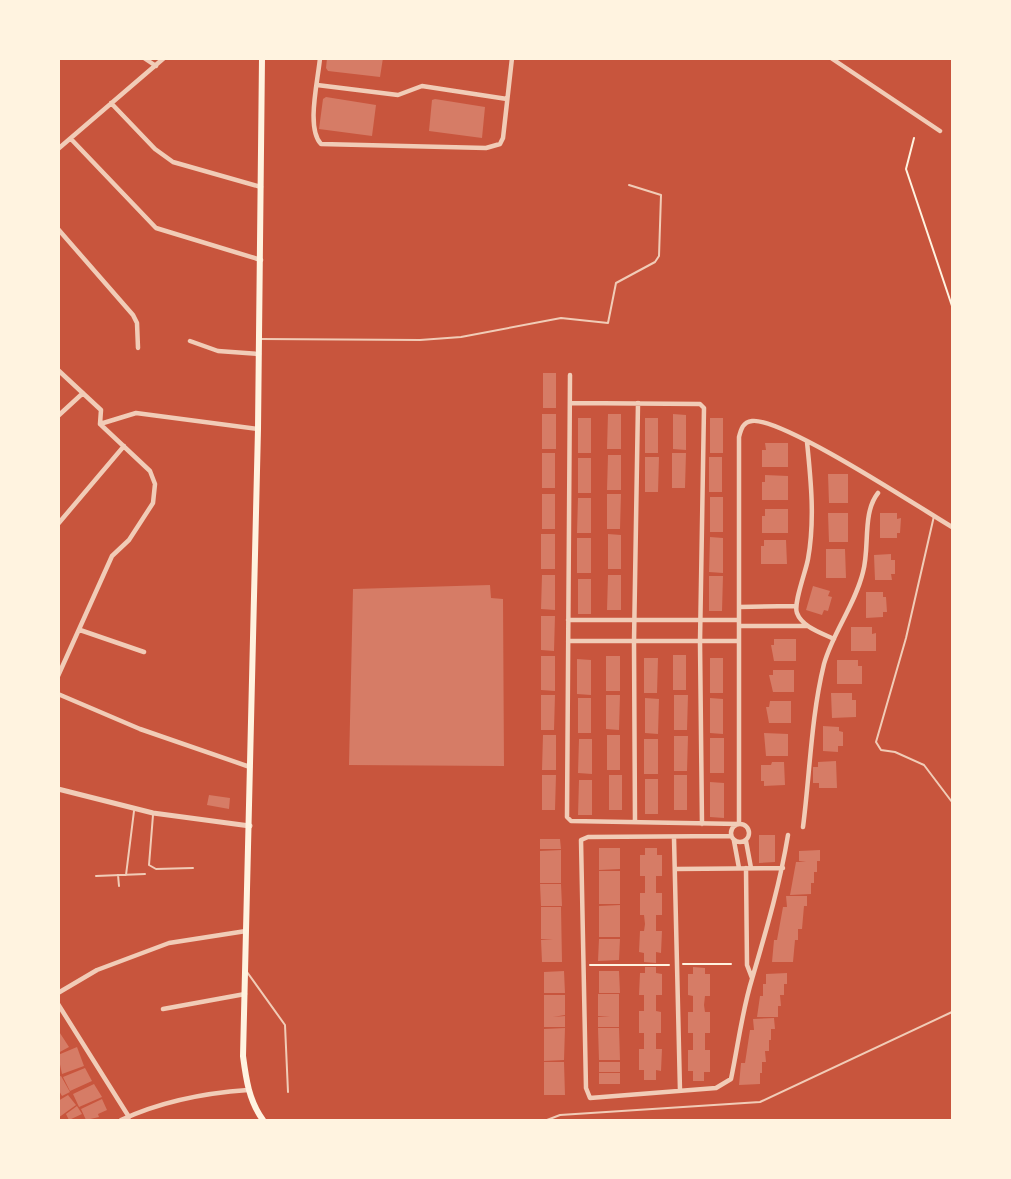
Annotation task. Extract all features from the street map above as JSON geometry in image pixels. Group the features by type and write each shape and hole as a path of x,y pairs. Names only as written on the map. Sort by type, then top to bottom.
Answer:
{"main road":[{"path":"261,1120 248,1090 243,1056 260,339 262,58"}],"street":[{"path":"144,58 156,66"},
{"path":"58,149 164,58"},
{"path":"320,58 314,132 316,139 326,146 494,148 503,138 512,58"},
{"path":"831,58 940,131"},
{"path":"317,85 398,95 422,86 507,99"},
{"path":"111,103 155,149 173,162 261,187"},
{"path":"71,139 156,228 261,260"},
{"path":"58,229 133,315 137,323 138,348"},
{"path":"190,341 218,351 259,354"},
{"path":"58,370 101,410 100,424"},
{"path":"570,375 567,817 571,821 739,824 749,830 746,841 747,964 752,978"},
{"path":"58,416 83,393"},
{"path":"571,403 700,404 704,408 700,620 702,824"},
{"path":"635,822 634,620 638,403"},
{"path":"100,424 136,412 258,429"},
{"path":"739,824 739,437 744,424 757,421 807,442 881,482 952,527"},
{"path":"58,676 112,556 129,540 153,503 153,477 139,459 100,424"},
{"path":"807,442 812,493 810,546 795,606 800,618 808,626 834,639"},
{"path":"58,524 124,446"},
{"path":"803,827 819,688 825,661 863,572 868,542 870,503 878,493"},
{"path":"739,607 795,606"},
{"path":"568,620 700,620 808,626"},
{"path":"80,630 144,652"},
{"path":"568,641 739,641"},
{"path":"58,694 140,729 250,767"},
{"path":"58,789 153,813 250,826"},
{"path":"739,824 732,828 739,868"},
{"path":"746,841 588,837 581,840 587,1096 595,1099 716,1088 731,1079 752,978 759,962 783,868 788,835"},
{"path":"674,838 680,1091"},
{"path":"675,869 783,868"},
{"path":"58,993 98,970 160,946 246,931"},
{"path":"163,1009 245,994"},
{"path":"58,1004 129,1117"},
{"path":"121,1120 196,1095 248,1090"}],"lane":[{"path":"260,339 420,340 483,334 561,318 608,323 615,283 655,262 659,256 661,195 629,185"},
{"path":"934,516 906,638 876,742 881,750 896,752 924,765 952,802"},
{"path":"126,875 134,808"},
{"path":"153,813 149,865 156,869 193,868"},
{"path":"96,876 145,874"},
{"path":"118,875 119,886"},
{"path":"246,971 285,1025 288,1092"},
{"path":"547,1120 561,1115 760,1102 952,1012"}],"path":[{"path":"914,138 906,169 952,306"},
{"path":"680,963 731,964"},
{"path":"587,965 672,965"}],"building":[{"path":"327,58 383,58 380,77 328,71"},
{"path":"326,97 376,105 372,136 319,129 323,99"},
{"path":"432,100 485,107 482,138 429,131"},
{"path":"543,373 556,373 556,408 543,408"},
{"path":"542,414 556,414 556,449 542,449"},
{"path":"608,414 621,414 621,449 607,449"},
{"path":"673,414 686,415 686,450 673,449"},
{"path":"578,418 591,418 591,453 578,453"},
{"path":"645,418 658,418 658,453 645,453"},
{"path":"710,418 723,418 723,453 710,453"},
{"path":"765,443 788,443 788,467 762,467 762,450 766,450"},
{"path":"542,453 555,453 555,488 542,488"},
{"path":"672,453 686,453 685,488 672,488"},
{"path":"608,455 621,455 621,490 607,490"},
{"path":"645,457 659,457 658,492 645,492"},
{"path":"709,457 722,457 722,492 709,492"},
{"path":"578,458 591,458 591,493 578,493"},
{"path":"828,474 848,474 848,503 829,503"},
{"path":"765,475 788,476 788,500 762,500 762,482 765,482"},
{"path":"542,494 555,494 555,529 542,529"},
{"path":"607,494 621,494 620,529 607,529"},
{"path":"710,497 723,497 723,532 710,532"},
{"path":"578,498 591,498 591,533 577,533"},
{"path":"765,509 788,509 788,533 762,533 762,516 765,516"},
{"path":"828,513 848,513 848,542 829,542"},
{"path":"880,513 897,513 897,519 901,518 900,533 897,533 897,538 880,538"},
{"path":"541,534 555,534 555,569 541,569"},
{"path":"608,534 621,535 621,569 608,569"},
{"path":"710,537 723,538 723,573 709,572"},
{"path":"577,538 591,538 591,573 577,573"},
{"path":"764,540 786,540 787,564 761,564 761,546 764,546"},
{"path":"826,549 845,549 846,578 826,578"},
{"path":"891,554 891,560 895,560 895,574 891,574 892,580 875,580 874,555"},
{"path":"542,575 555,575 555,610 541,609"},
{"path":"608,575 621,575 621,610 607,610"},
{"path":"709,576 723,576 722,611 709,611"},
{"path":"578,579 591,579 591,614 578,614"},
{"path":"490,585 491,598 503,599 504,766 349,765 353,589"},
{"path":"813,586 830,591 828,596 832,597 828,611 824,610 822,615 806,610"},
{"path":"866,592 883,592 883,597 886,597 887,612 883,612 883,617 866,618"},
{"path":"541,616 555,616 554,651 541,650"},
{"path":"851,627 872,627 872,634 876,633 876,651 851,651"},
{"path":"774,639 796,639 796,661 774,661 771,645 774,645"},
{"path":"673,655 686,655 686,690 673,690"},
{"path":"541,656 555,656 555,691 541,690"},
{"path":"606,656 620,656 620,691 606,691"},
{"path":"644,658 658,658 657,693 644,693"},
{"path":"710,658 723,658 723,693 710,693"},
{"path":"577,659 591,660 591,695 577,694"},
{"path":"837,660 858,660 858,666 862,666 862,684 837,684"},
{"path":"773,670 794,670 794,692 773,692 769,675 773,675"},
{"path":"831,693 852,693 852,700 856,700 856,717 832,718"},
{"path":"541,695 555,695 554,730 541,730"},
{"path":"606,695 620,695 619,730 606,729"},
{"path":"674,695 688,695 687,730 674,730"},
{"path":"578,698 591,698 591,733 578,733"},
{"path":"645,698 659,699 658,734 645,733"},
{"path":"710,698 723,699 723,734 710,733"},
{"path":"770,701 791,701 791,723 769,723 766,707 769,707"},
{"path":"823,726 839,727 839,731 843,732 843,746 838,746 838,752 823,751"},
{"path":"764,733 788,734 788,756 766,756"},
{"path":"543,735 556,735 556,770 542,770"},
{"path":"607,735 620,735 620,770 607,770"},
{"path":"674,736 688,736 687,771 674,771"},
{"path":"710,738 724,738 724,773 710,773"},
{"path":"579,739 592,739 592,774 578,773"},
{"path":"644,739 658,739 658,774 644,774"},
{"path":"836,761 837,788 819,788 819,783 813,783 813,767 818,767 818,762"},
{"path":"772,762 784,762 785,785 764,786 764,781 761,781 761,765 771,765"},
{"path":"542,775 556,775 555,810 542,810"},
{"path":"609,775 622,775 622,810 609,810"},
{"path":"674,775 687,775 687,810 674,810"},
{"path":"645,779 658,779 658,814 645,814"},
{"path":"579,780 592,780 592,815 578,815"},
{"path":"710,782 724,783 724,818 710,817"},
{"path":"209,795 230,798 229,809 207,805"},
{"path":"759,835 775,835 775,862 759,863"},
{"path":"540,839 560,839 561,849 540,849"},
{"path":"599,848 620,848 620,869 599,870"},
{"path":"645,848 657,848 657,855 662,855 662,876 656,876 656,893 662,893 662,915 656,915 656,931 662,931 661,953 656,952 656,963 644,962 644,953 639,952 640,931 644,931 645,924 644,915 640,915 640,893 645,893 645,876 640,876 640,855 645,855"},
{"path":"561,850 561,883 540,883 540,851"},
{"path":"820,850 817,872 814,872 814,883 811,883 811,894 790,895 796,862 806,862 799,861 799,851"},
{"path":"599,871 620,871 620,904 599,904"},
{"path":"540,884 561,884 562,906 541,906"},
{"path":"786,896 807,896 807,906 804,906 802,929 798,929 798,940 795,940 793,962 772,962 774,940 777,940 783,907 787,907"},
{"path":"620,905 620,937 599,937 599,906"},
{"path":"541,907 561,907 562,962 542,962 541,940 553,939 541,939"},
{"path":"599,939 620,939 619,960 598,961"},
{"path":"645,967 656,967 656,973 662,974 662,995 656,995 656,1011 661,1012 661,1033 656,1033 656,1049 662,1049 661,1071 656,1070 656,1080 644,1080 644,1070 639,1070 639,1049 644,1049 644,1033 639,1033 639,1011 644,1011 644,995 639,995 640,973 645,973"},
{"path":"693,967 705,968 705,974 710,974 710,996 705,996 704,1005 705,1012 710,1012 710,1033 705,1033 705,1050 710,1050 710,1072 704,1072 704,1081 693,1081 693,1071 688,1071 688,1050 693,1050 693,1033 688,1033 688,1012 693,1012 693,996 688,995 688,974 693,974"},
{"path":"564,971 565,993 544,993 544,972"},
{"path":"599,971 619,971 620,993 599,993"},
{"path":"787,973 784,995 780,995 781,1006 778,1006 778,1017 757,1017 760,996 763,996 763,984 766,984 766,974"},
{"path":"598,994 619,994 619,1027 598,1027 598,1017 610,1016 598,1016"},
{"path":"544,995 565,995 565,1015 553,1017 565,1016 565,1027 544,1027"},
{"path":"774,1018 775,1029 771,1029 769,1051 765,1051 766,1062 762,1062 760,1084 739,1085 741,1063 745,1063 750,1030 754,1030 753,1019"},
{"path":"565,1028 564,1060 544,1061 544,1029"},
{"path":"598,1028 619,1028 620,1060 599,1060"},
{"path":"58,1030 69,1047 58,1053"},
{"path":"77,1047 84,1066 62,1074 58,1055"},
{"path":"544,1062 564,1062 565,1095 544,1095"},
{"path":"599,1062 620,1062 620,1072 599,1072"},
{"path":"85,1068 92,1081 70,1091 63,1077"},
{"path":"599,1073 620,1073 620,1084 599,1084"},
{"path":"61,1076 70,1092 62,1096 58,1089 58,1077"},
{"path":"94,1084 102,1097 79,1107 73,1094"},
{"path":"68,1095 76,1105 58,1118 58,1101"},
{"path":"102,1099 107,1110 98,1114 99,1117 86,1120 81,1109"},
{"path":"77,1106 82,1114 69,1120 66,1114"}]}
